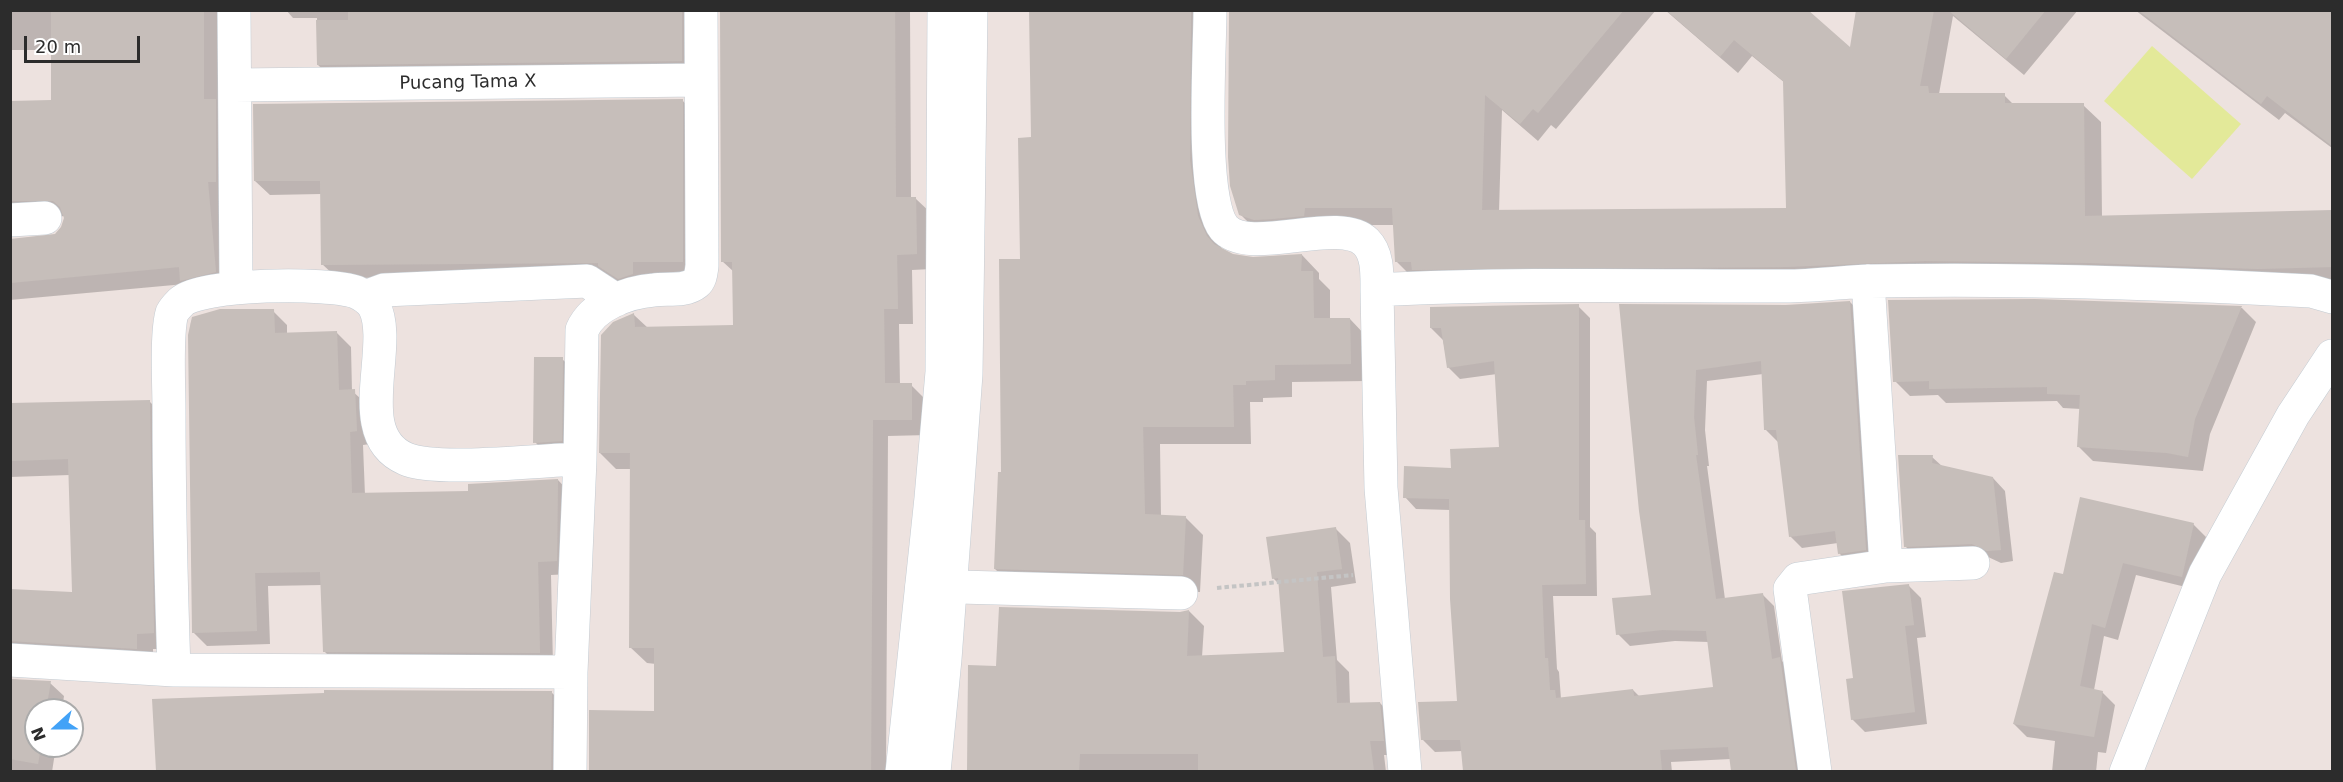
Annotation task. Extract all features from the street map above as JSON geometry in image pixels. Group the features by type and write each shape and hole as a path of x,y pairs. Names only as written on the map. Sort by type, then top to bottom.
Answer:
{"street":[{"path":"234,10 236,288"},
{"path":"570,771 582,330 591,315 616,300 652,290 692,285 700,278 702,266 701,10"},
{"path":"902,771 936,586 966,374 955,272 944,10"},
{"path":"955,272 971,10"},
{"path":"1210,10 1210,166 1216,214 1225,229 1236,237 1250,239 1308,234 1357,237 1366,242 1377,265 1381,488 1405,771"},
{"name":"Pucang Tama X","path":"235,85 701,81"},
{"path":"10,220 45,218"},
{"path":"365,297 384,290 587,281 616,300"},
{"path":"1377,290 1587,284 1789,286 1868,281 2165,283 2311,291 2332,297"},
{"path":"1868,281 1886,566"},
{"path":"174,670 169,507 169,369 172,312 184,299 192,295 236,288 311,286 355,291 374,306 379,325 375,408 381,432 393,451 406,460 442,465 580,459"},
{"path":"2126,771 2205,574 2293,415 2332,356"},
{"path":"1815,771 1790,589 1798,579 1886,566 1973,563"},
{"path":"936,586 1181,593"},
{"path":"934,771 936,586"},
{"path":"10,660 174,670 571,672"}],"path":[{"path":"1181,593 1353,575 1372,561 1387,556"}],"green space":[{"path":"2152,46 2241,124 2192,179 2104,101"}],"building":[{"path":"51,10 204,10 204,99 216,99 216,182 208,182 216,272 180,281 179,267 10,283 10,239 55,234 64,218 60,207 53,201 10,201 10,101 51,100"},
{"path":"348,10 682,10 682,61 317,65 316,20 348,20"},
{"path":"720,10 895,10 896,197 916,197 917,254 897,255 898,309 884,309 885,383 912,383 912,420 873,420 871,771 589,771 589,710 654,711 654,648 629,648 630,453 599,453 601,335 613,322 634,313 635,327 733,325 732,262 721,262"},
{"path":"1029,10 1191,10 1190,160 1198,216 1207,236 1214,244 1233,254 1253,257 1302,254 1301,271 1313,271 1314,318 1350,318 1351,364 1275,365 1275,380 1246,381 1246,385 1233,385 1234,427 1143,427 1145,514 1186,516 1183,575 994,569 998,472 1001,472 999,259 1020,259 1018,138 1031,137"},
{"path":"1229,10 1624,10 1538,113 1533,109 1520,124 1485,95 1482,210 1786,208 1783,81 1734,40 1720,57 1666,10 1808,10 1850,47 1856,10 1934,10 1920,86 1928,86 1929,93 2005,93 2005,103 2084,103 2085,216 2332,210 2332,267 2258,269 2091,263 1925,261 1786,267 1412,270 1411,262 1395,262 1392,208 1305,208 1304,216 1254,220 1239,215 1230,186 1228,157"},
{"path":"1948,10 2046,10 2006,59"},
{"path":"2138,10 2332,10 2332,146 2267,96 2261,104"},
{"path":"683,99 683,262 633,262 633,274 618,279 598,266 598,263 321,265 320,181 254,181 253,104"},
{"path":"2035,299 2242,306 2195,419 2188,457 2167,453 2077,447 2080,395 2047,394 2047,387 1929,389 1929,381 1893,382 1888,300"},
{"path":"1850,301 1866,550 1838,554 1835,531 1789,537 1776,430 1764,430 1761,361 1696,370 1694,417 1698,455 1696,455 1716,599 1763,593 1772,659 1780,657 1796,771 1731,771 1728,747 1660,750 1662,771 1463,771 1460,740 1421,740 1418,702 1457,701 1450,599 1449,499 1403,498 1404,466 1451,468 1450,449 1499,447 1494,361 1447,368 1441,328 1430,328 1430,307 1579,304 1579,520 1585,520 1586,584 1542,585 1545,658 1548,658 1550,690 1555,690 1556,698 1633,689 1634,696 1713,687 1706,631 1662,630 1616,635 1612,598 1651,595 1639,511 1619,304 1786,305"},
{"path":"220,309 274,309 275,333 337,331 339,390 355,389 357,431 350,432 352,493 468,491 468,484 558,479 557,561 538,562 540,653 323,652 320,572 255,573 257,631 192,633 188,335 192,317"},
{"path":"534,357 563,357 562,441 533,443"},
{"path":"150,400 154,633 137,634 137,649 10,641 10,589 72,592 68,459 10,461 10,403"},
{"path":"1898,455 1933,455 1932,463 1993,477 2001,550 1987,551 1972,544 1904,547"},
{"path":"2080,497 2194,523 2182,577 2123,563 2105,628 2092,624 2080,686 2103,691 2094,737 2013,724 2054,572 2063,574"},
{"path":"1336,527 1342,569 1317,572 1323,657 1335,656 1337,703 1380,702 1384,741 1370,741 1374,771 1198,771 1198,754 1080,754 1079,771 967,771 968,665 996,666 999,607 1180,612 1189,610 1187,656 1284,652 1278,578 1272,579 1266,537"},
{"path":"1909,584 1914,625 1905,626 1915,712 1851,720 1846,679 1853,678 1842,591"},
{"path":"10,679 51,681 48,698 24,698 24,758 39,758 38,764 10,759"},
{"path":"324,690 552,691 551,771 156,771 152,699 324,693"}]}
